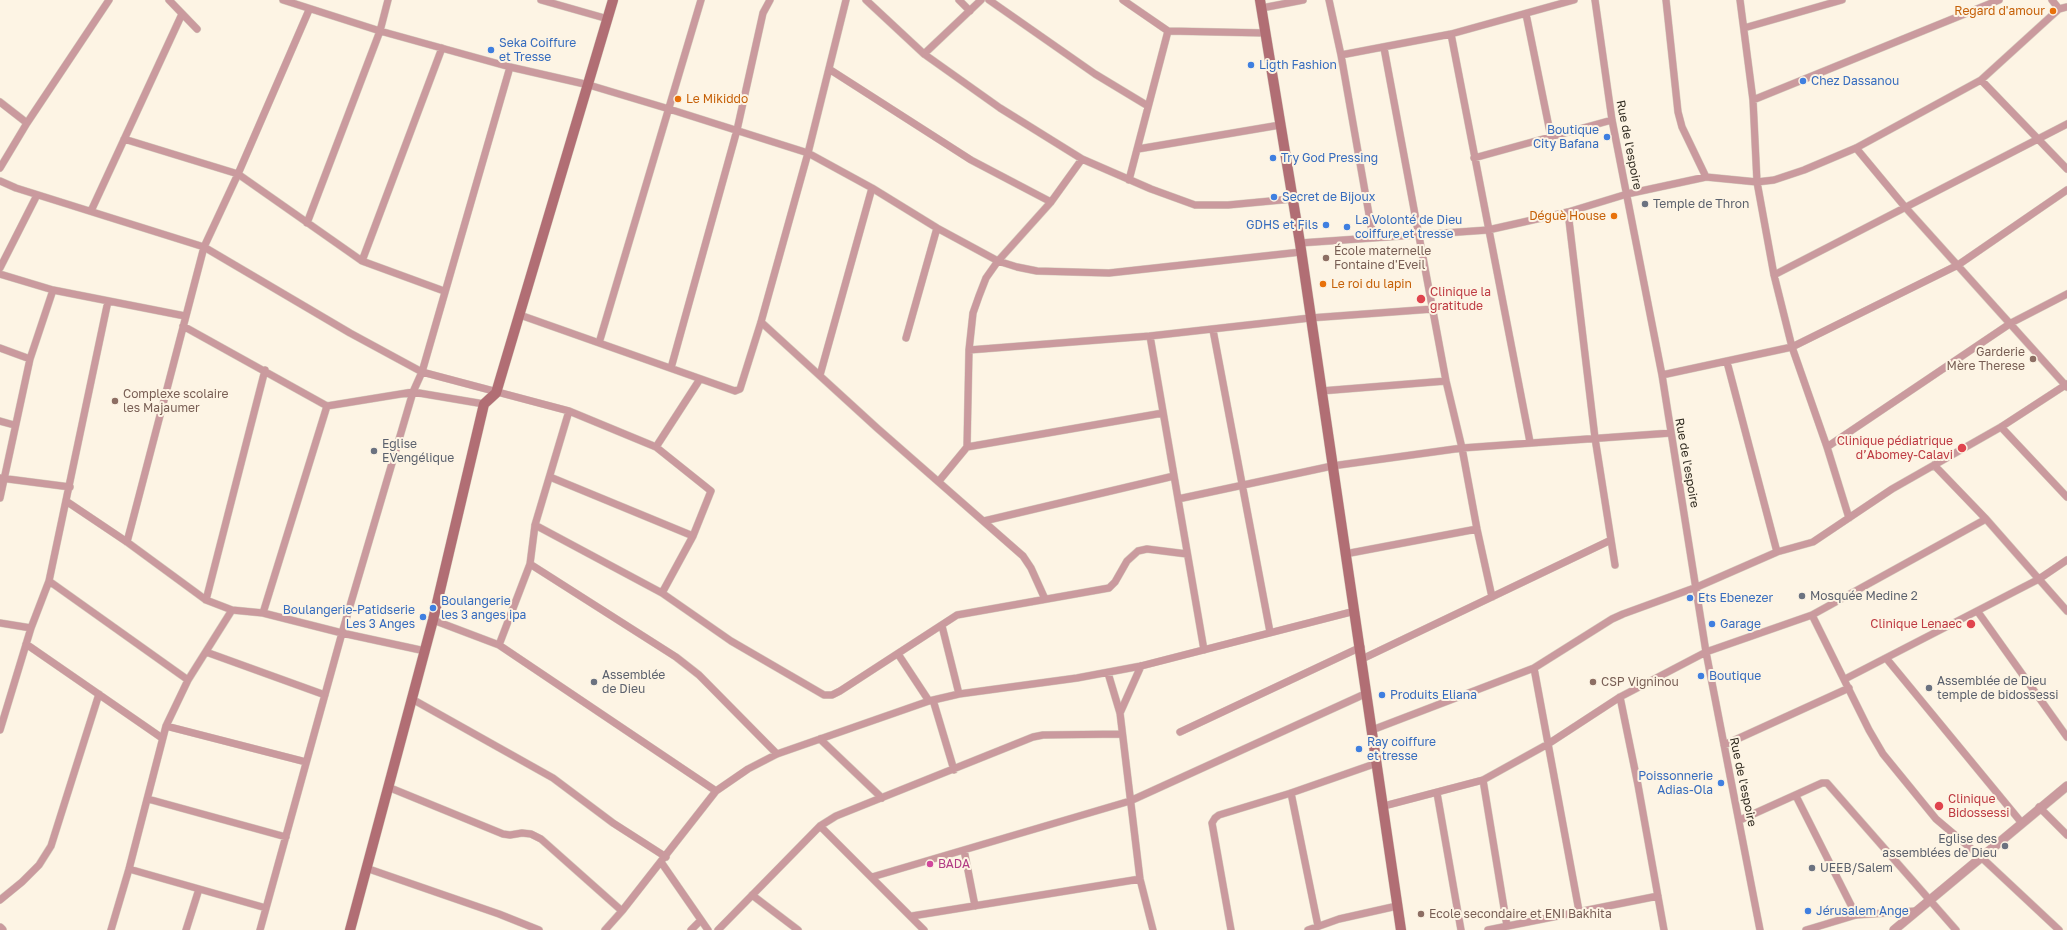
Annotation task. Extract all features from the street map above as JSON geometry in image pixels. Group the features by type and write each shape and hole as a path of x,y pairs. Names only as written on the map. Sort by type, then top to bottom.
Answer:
{"main road":[{"path":"350,930 433,620 484,404 496,392 589,86 613,0"},
{"path":"1261,4 1300,248 1345,554 1361,647 1401,930"}],"street":[{"path":"0,168 27,123 109,0"},
{"path":"169,0 197,29"},
{"path":"283,0 309,10 380,31 510,67 589,86 669,108 808,153 872,188 937,228 998,261 1037,271 1109,274 1373,238 1488,230 1568,212 1627,194 1706,177 1757,182 1774,180 1804,170 1856,148 1981,80 2059,9 2067,7"},
{"path":"307,223 380,31 388,0"},
{"path":"541,0 608,19"},
{"path":"599,343 701,0"},
{"path":"671,368 737,130 764,13 770,0"},
{"path":"520,315 735,391 740,389 761,322 808,153 846,0"},
{"path":"866,0 924,54 1000,108 1082,159 1129,180 1195,205 1228,205 1292,199"},
{"path":"959,0 970,11"},
{"path":"924,54 981,0"},
{"path":"988,0 1089,70 1148,106"},
{"path":"1123,0 1168,32 1266,33"},
{"path":"1261,4 1303,0"},
{"path":"1329,0 1341,55 1373,238"},
{"path":"1341,55 1384,48 1450,34 1574,0"},
{"path":"1666,0 1679,116 1706,177"},
{"path":"1740,0 1753,100 1757,182 1774,275 1792,347 1827,447 1849,518"},
{"path":"1744,28 1842,0"},
{"path":"1753,100 1999,0"},
{"path":"2052,0 2059,9"},
{"name":"Rue de l'espoire","path":"1597,1 1612,120 1662,375 1697,587 1706,652 1740,820 1760,930"},
{"path":"127,542 204,247 238,174 309,10"},
{"path":"91,211 182,14"},
{"path":"1526,14 1551,137"},
{"path":"1129,180 1168,32"},
{"path":"1450,34 1530,442"},
{"path":"362,261 442,48"},
{"path":"1384,48 1446,382 1462,448 1476,529 1492,598"},
{"path":"260,930 342,633 414,392 422,372 444,291 510,67"},
{"path":"829,69 971,160 1051,202"},
{"path":"1981,80 2067,169"},
{"path":"0,102 27,123"},
{"path":"1474,158 1612,120"},
{"path":"1774,275 2067,124"},
{"path":"1138,149 1280,125"},
{"path":"124,140 238,174 362,261 444,291"},
{"path":"1372,730 1534,668 1612,619 1697,587 1777,552 1813,542 1892,489 2001,427 2066,385 1905,207 1856,148"},
{"path":"939,481 967,447 969,350 973,313 986,278 998,261 1051,202 1082,159"},
{"path":"0,181 38,195 204,247 350,333 422,372 569,411 656,447 711,491 693,536 662,593"},
{"path":"820,375 872,188"},
{"path":"1662,375 1792,347 1958,265 2067,190"},
{"path":"0,268 38,195"},
{"path":"1568,212 1595,438 1615,565"},
{"path":"906,338 937,228"},
{"path":"0,274 53,290 185,316"},
{"path":"0,498 2,478 30,359 53,290"},
{"path":"1827,447 2011,323 2067,294"},
{"path":"0,730 26,644 49,581 108,301"},
{"path":"969,350 1150,336 1310,318 1432,309"},
{"path":"761,322 877,428 939,481 1028,562 1045,599"},
{"path":"183,326 327,406 414,392 484,404"},
{"path":"1213,330 1270,632"},
{"path":"1150,336 1204,650"},
{"path":"0,348 30,359"},
{"path":"1727,362 1777,552"},
{"path":"206,600 264,370"},
{"path":"656,447 700,379"},
{"path":"1321,391 1446,382"},
{"path":"263,613 327,406"},
{"path":"499,645 530,564 535,525 569,411"},
{"path":"967,447 1163,413"},
{"path":"0,421 14,425"},
{"path":"2001,427 2067,497"},
{"path":"1178,499 1332,466 1462,448 1671,433"},
{"path":"1934,465 1986,519 2067,610"},
{"path":"550,476 693,536"},
{"path":"984,521 1174,476"},
{"path":"2,478 70,487"},
{"path":"66,501 127,542 206,600 232,610 263,613 342,633 425,651"},
{"path":"1384,806 1482,780 1548,744 1620,697 1706,652 1812,615 1986,519"},
{"path":"535,525 662,593 731,641 824,695 832,695 840,691 957,615 1109,588 1115,582 1127,561 1138,551 1147,549 1187,554"},
{"path":"1345,554 1476,529"},
{"path":"1362,659 1611,540"},
{"path":"1845,679 1978,612 2039,579 2067,560"},
{"path":"530,564 676,657 699,676 777,754"},
{"path":"49,581 188,680"},
{"path":"111,930 148,799 166,726 188,680 232,610"},
{"path":"605,930 664,860 716,791 748,769 777,754 931,701 960,694 1108,673 1141,666 1355,611"},
{"path":"1978,612 2067,738"},
{"path":"1812,615 1869,730 1883,754 1936,819 1981,857 2059,930"},
{"path":"433,620 499,645 716,791"},
{"path":"0,623 32,628"},
{"path":"942,626 960,694"},
{"path":"26,644 162,738"},
{"path":"1180,732 1361,647"},
{"path":"206,652 325,695"},
{"path":"898,654 931,701 954,770"},
{"path":"1886,658 2021,822"},
{"path":"1120,713 1141,666"},
{"path":"1534,668 1579,911"},
{"path":"1108,673 1120,713 1140,879 1153,930"},
{"path":"1724,745 1849,688"},
{"path":"872,877 1130,801 1367,693"},
{"path":"0,900 17,887 39,865 51,846 99,694"},
{"path":"0,697 9,698"},
{"path":"1620,697 1638,785 1664,930"},
{"path":"412,699 553,778 664,860 700,921 708,930"},
{"path":"166,726 306,762"},
{"path":"718,930 820,826 836,816 954,770 1033,737 1043,735 1122,734"},
{"path":"820,739 882,798"},
{"path":"1232,930 1213,821 1219,815 1291,793 1377,763"},
{"path":"1482,780 1507,926"},
{"path":"1740,820 1822,783 1829,784 1956,930"},
{"path":"1895,930 2021,822 2067,786"},
{"path":"388,787 503,834 531,834 541,840 622,911"},
{"path":"1291,793 1318,926"},
{"path":"1437,793 1462,930"},
{"path":"1796,796 1856,915"},
{"path":"148,799 286,837"},
{"path":"2039,807 2067,835"},
{"path":"820,826 912,916 924,930"},
{"path":"964,850 975,906"},
{"path":"366,868 499,914 539,930"},
{"path":"129,869 266,908"},
{"path":"912,916 1140,879"},
{"path":"186,930 199,889"},
{"path":"752,895 798,930"},
{"path":"1488,930 1658,896"},
{"path":"1308,930 1339,919 1397,906"},
{"path":"1806,930 1856,915 1916,911"},
{"path":"691,930 700,921"}],"place":[{"name":"Regard d'amour","path":"2053,11"},
{"name":"Seka Coiffure et Tresse","path":"491,50"},
{"name":"Ligth Fashion","path":"1251,65"},
{"name":"Chez Dassanou","path":"1803,81"},
{"name":"Le Mikiddo","path":"678,99"},
{"name":"Boutique City Bafana","path":"1607,137"},
{"name":"Try God Pressing","path":"1273,158"},
{"name":"Secret de Bijoux","path":"1274,197"},
{"name":"Temple de Thron","path":"1645,204"},
{"name":"Déguè House","path":"1614,216"},
{"name":"GDHS et Fils","path":"1326,225"},
{"name":"La Volonté de Dieu coiffure et tresse","path":"1347,227"},
{"name":"École maternelle Fontaine d'Eveil","path":"1326,258"},
{"name":"Le roi du lapin","path":"1323,284"},
{"name":"Clinique la gratitude","path":"1421,299"},
{"name":"Garderie Mère Therese","path":"2033,359"},
{"name":"Complexe scolaire les Majaumer","path":"115,401"},
{"name":"Clinique pédiatrique d’Abomey-Calavi","path":"1962,448"},
{"name":"Eglise EVengélique","path":"374,451"},
{"name":"Mosquée Medine 2","path":"1802,596"},
{"name":"Ets Ebenezer","path":"1690,598"},
{"name":"Boulangerie les 3 anges ipa","path":"433,608"},
{"name":"Boulangerie-Patidserie Les 3 Anges","path":"423,617"},
{"name":"Garage","path":"1712,624"},
{"name":"Clinique Lenaec","path":"1971,624"},
{"name":"Boutique","path":"1701,676"},
{"name":"Assemblée de Dieu","path":"594,682"},
{"name":"CSP Vigninou","path":"1593,682"},
{"name":"Assemblée de Dieu temple de bidossessi","path":"1929,688"},
{"name":"Produits Eliana","path":"1382,695"},
{"name":"Ray coiffure et tresse","path":"1359,749"},
{"name":"Poissonnerie Adias-Ola","path":"1721,783"},
{"name":"Clinique Bidossessi","path":"1939,806"},
{"name":"Eglise des assemblées de Dieu","path":"2005,846"},
{"name":"BADA","path":"930,864"},
{"name":"UEEB/Salem","path":"1812,868"},
{"name":"Jérusalem Ange","path":"1808,911"},
{"name":"Ecole secondaire et ENI Bakhita","path":"1421,914"}]}
